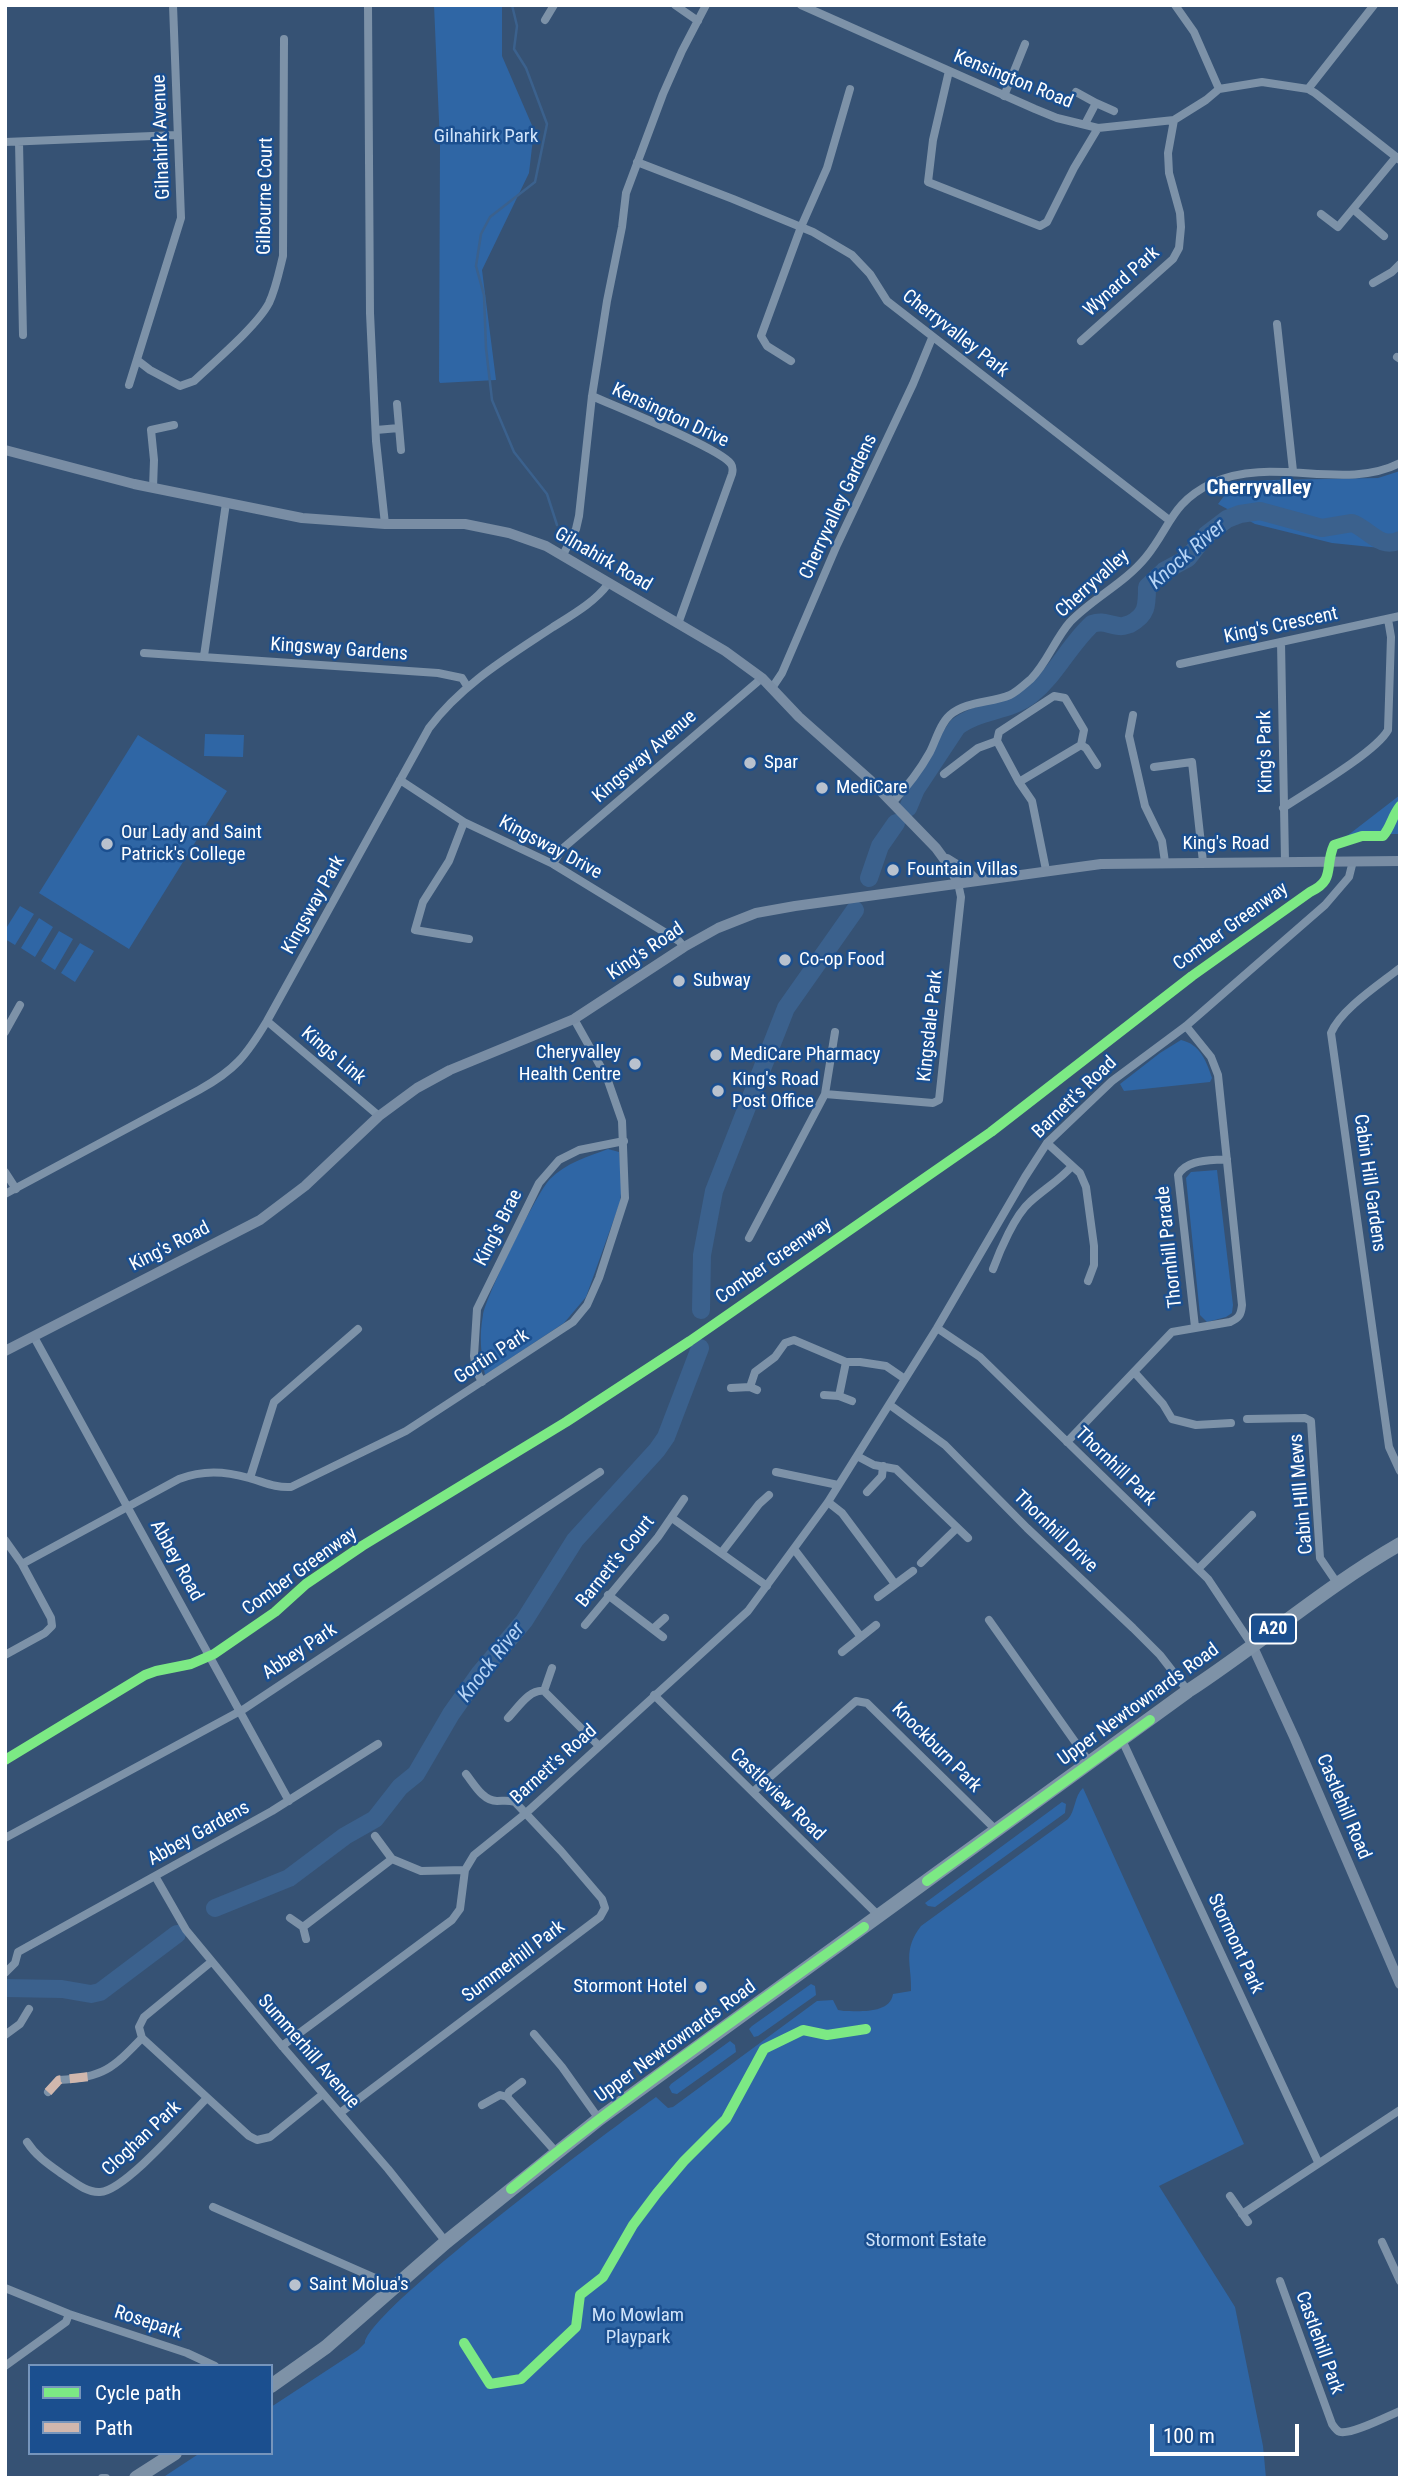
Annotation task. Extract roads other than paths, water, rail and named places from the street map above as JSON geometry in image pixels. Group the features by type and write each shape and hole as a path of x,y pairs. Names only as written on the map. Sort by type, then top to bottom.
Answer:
{"highway":[{"name":"Upper Newtownards Road","path":"273,2385 326,2347 446,2242 599,2119 1337,1583 1400,1544"},
{"path":"136,2478 171,2455"}],"street":[{"name":"Gilnahirk Avenue","path":"129,385 181,218 173,5"},
{"path":"368,5 370,313 376,430 385,524"},
{"path":"545,20 554,5"},
{"path":"675,5 698,21"},
{"path":"563,555 576,529 579,516 592,396 626,193 663,94 706,5"},
{"name":"Kensington Road","path":"801,5 1004,96 1058,118 1098,128 1174,120 1219,89 1262,82 1308,89 1398,159"},
{"path":"1175,5 1194,32 1219,89"},
{"path":"1308,89 1374,5"},
{"name":"Gilbourne Court","path":"136,360 180,386 194,382 268,306 275,290 283,256 284,39"},
{"path":"1004,96 1024,44"},
{"path":"949,71 933,140 927,178 930,184 1040,226 1044,225 1098,128"},
{"path":"792,360 767,346 761,336 801,227 827,168 850,89"},
{"path":"1076,92 1114,111"},
{"path":"1085,124 1096,103"},
{"name":"Wynard Park","path":"1081,341 1164,268 1179,248 1180,214 1168,173 1168,153 1174,120"},
{"path":"5,142 177,135"},
{"path":"19,142 23,335"},
{"path":"1321,214 1338,227 1398,159"},
{"name":"Cherryvalley Park","path":"636,162 801,227 852,255 870,274 887,301 1169,520"},
{"path":"1353,209 1384,236"},
{"path":"1373,283 1400,264"},
{"path":"1277,324 1293,471"},
{"name":"Cherryvalley Gardens","path":"772,688 782,673 837,545 932,338"},
{"name":"Kensington Drive","path":"592,396 639,415 705,448 728,461 733,468 678,624"},
{"path":"397,404 401,450"},
{"path":"153,488 151,430 174,425"},
{"path":"376,430 399,428"},
{"name":"Gilnahirk Road","path":"5,450 153,488 302,518 385,524 443,523 488,528 530,540 563,555 725,651 762,678 799,717 848,759 892,803 944,858 958,883"},
{"name":"Cherryvalley","path":"892,803 929,754 951,714 963,707 1013,694 1032,677 1069,623 1135,569 1148,555 1169,520 1192,495 1214,482 1241,476 1293,471 1350,475 1384,471 1400,463"},
{"path":"204,656 226,503"},
{"name":"Kingsway Park","path":"5,1194 222,1077 238,1064 267,1021 429,728 444,707 467,686 576,612 608,584"},
{"name":"King's Crescent","path":"1180,664 1400,616"},
{"path":"1283,808 1375,745 1383,739 1388,730 1391,637 1388,619"},
{"name":"King's Park","path":"1280,642 1284,861"},
{"name":"Kingsway Gardens","path":"145,653 438,673 462,678 467,686"},
{"name":"Kingsway Avenue","path":"553,864 562,849 762,678"},
{"path":"1019,782 1081,745 1084,730 1070,704 1059,696 1054,696 999,732 997,741 1019,782 1032,801 1046,870"},
{"path":"1133,715 1129,736 1145,806 1162,841 1165,862"},
{"path":"944,774 978,748 997,741"},
{"path":"1081,745 1097,765"},
{"path":"1154,767 1192,762 1203,862"},
{"name":"Kingsway Drive","path":"400,780 464,822 553,864 679,941 684,947"},
{"path":"464,822 449,861 423,902 415,930 469,939"},
{"path":"944,858 976,880"},
{"name":"Barnett's Road","path":"465,1870 474,1855 526,1813 748,1611 828,1502 890,1405 1047,1143 1112,1081 1186,1026 1337,893 1349,877 1353,861"},
{"name":"King's Road","path":"5,1352 260,1220 305,1186 379,1116 417,1088 450,1070 574,1019 684,947 718,928 757,913 1101,864 1400,861"},
{"name":"Kingsdale Park","path":"825,1094 933,1103 939,1100 961,897 958,883"},
{"name":"Cabin Hill Gardens","path":"1400,968 1346,1013 1331,1033 1389,1447 1400,1471"},
{"path":"5,1032 20,1005"},
{"name":"Gortin Park","path":"22,1564 178,1479 195,1473 220,1471 277,1488 291,1487 405,1431 573,1322 587,1305 614,1238 625,1198 622,1121 607,1078 574,1019"},
{"name":"Kings Link","path":"267,1021 379,1116"},
{"name":"Thornhill Parade","path":"1067,1443 1172,1332 1230,1322 1237,1319 1241,1313 1218,1075 1212,1057 1186,1026"},
{"path":"749,1238 825,1094 835,1032"},
{"name":"King's Brae","path":"482,1382 476,1370 474,1356 477,1309 539,1184 559,1160 599,1145 624,1141"},
{"path":"1047,1143 1080,1173 1086,1187 1094,1245 1094,1265 1088,1281"},
{"name":"Thornhill Parade","path":"1195,1327 1178,1175 1182,1167 1188,1164 1227,1159"},
{"path":"993,1269 1002,1246 1029,1202 1060,1180 1072,1166"},
{"path":"5,1172 16,1189"},
{"name":"Thornhill Park","path":"937,1328 980,1357 1208,1579 1252,1645"},
{"path":"250,1478 274,1402 358,1329"},
{"name":"Abbey Road","path":"34,1337 289,1801"},
{"path":"731,1388 753,1389 755,1371 775,1357 785,1343 794,1340 846,1362 886,1366 905,1379"},
{"path":"839,1396 846,1362"},
{"path":"1135,1373 1163,1404 1172,1419 1196,1424 1231,1423"},
{"path":"824,1395 839,1396 852,1401"},
{"name":"Thornhill Drive","path":"890,1405 945,1445 1160,1655 1188,1691"},
{"name":"Cabin HIll Mews","path":"1247,1419 1305,1418 1311,1421 1320,1558 1337,1583"},
{"path":"857,1456 874,1465 896,1469 968,1538"},
{"path":"867,1492 882,1476 883,1466"},
{"name":"Abbey Park","path":"5,1838 240,1711 600,1472"},
{"path":"776,1472 838,1485"},
{"path":"722,1552 769,1495"},
{"path":"750,1496 759,1504"},
{"name":"Barnett's Court","path":"585,1625 672,1518 684,1499"},
{"path":"828,1502 842,1513 895,1584"},
{"path":"1198,1569 1252,1516"},
{"name":"Barnett's Court","path":"672,1518 767,1586"},
{"path":"921,1563 957,1528"},
{"path":"5,1540 22,1564 51,1618 52,1626 45,1633 5,1655"},
{"path":"794,1549 861,1637"},
{"path":"878,1597 913,1571"},
{"path":"608,1595 663,1637"},
{"path":"654,1629 665,1618"},
{"path":"989,1620 1090,1763"},
{"path":"842,1652 876,1625"},
{"name":"Castlehill Road","path":"1252,1645 1400,1984"},
{"path":"544,1690 552,1668"},
{"path":"508,1718 531,1694 544,1690 599,1746"},
{"name":"Castleview Road","path":"654,1695 879,1916"},
{"name":"Knockburn Park","path":"754,1791 856,1701 867,1703 997,1831"},
{"name":"Stormont Park","path":"1122,1740 1318,2162"},
{"name":"Abbey Gardens","path":"5,1973 15,1963 18,1952 289,1801 378,1744"},
{"path":"467,1774 486,1798 494,1802 515,1802 526,1813"},
{"name":"Summerhill Park","path":"340,2113 600,1917 605,1908 602,1899 526,1813"},
{"path":"282,2046 452,1920 460,1909 465,1870 421,1871 392,1859 375,1836"},
{"path":"303,1927 392,1859"},
{"name":"Summerhill Avenue","path":"155,1876 186,1930 211,1962 388,2169 446,2242"},
{"path":"290,1918 303,1927 306,1939"},
{"path":"211,1962 144,2017 139,2027 142,2038 249,2136 257,2140 270,2137 323,2094"},
{"path":"5,2035 20,2024 29,2009"},
{"path":"534,2034 562,2067 599,2119"},
{"path":"48,2092 60,2080 95,2076 118,2063 142,2038"},
{"path":"506,2097 522,2082"},
{"path":"482,2105 500,2095 506,2097 556,2152"},
{"name":"Cloghan Park","path":"27,2142 34,2154 86,2189 98,2193 112,2190 132,2175 207,2098"},
{"path":"1242,2214 1400,2110"},
{"path":"1230,2196 1248,2222"},
{"path":"213,2207 375,2277 391,2291"},
{"path":"1382,2242 1400,2281"},
{"name":"Castlehill Park","path":"1280,2281 1332,2424 1340,2432 1350,2431 1400,2411"},
{"name":"Rosepark","path":"5,2288 69,2314 187,2353 211,2364"},
{"path":"5,2366 66,2322 69,2314"}],"waterway":[{"path":"512,5 517,26 514,49 526,68 547,124 535,182 490,217 481,234 476,266 484,295 492,400 514,452 547,494 557,525"},
{"name":"Knock River","path":"908,808 916,789 957,727 974,717 1013,705 1031,695 1092,624 1122,626 1136,621 1145,609 1147,587 1164,571 1188,558 1206,535 1227,519 1260,511 1322,528 1352,523 1381,541 1400,540"},
{"name":"Knock River","path":"869,878 880,846 896,823"},
{"name":"Knock River","path":"701,1310 702,1255 714,1191 786,1008 855,910"},
{"name":"Knock River","path":"215,1908 289,1878 345,1836 375,1819 400,1787 416,1774 451,1714 480,1673 524,1621 575,1540 666,1437 700,1348"},
{"name":"Knock River","path":"5,1988 62,1989 91,1994 100,1992 177,1934"}],"place":[{"name":"Spar","path":"750,763"},
{"name":"MediCare","path":"822,788"},
{"name":"Our Lady and Saint Patrick's College","path":"107,844"},
{"name":"Fountain Villas","path":"893,870"},
{"name":"Co-op Food","path":"785,960"},
{"name":"Subway","path":"679,981"},
{"name":"MediCare Pharmacy","path":"716,1055"},
{"name":"Cheryvalley Health Centre","path":"635,1064"},
{"name":"King's Road Post Office","path":"718,1091"},
{"name":"Stormont Hotel","path":"701,1987"},
{"name":"Saint Molua's","path":"295,2285"}],"district":[{"name":"Cherryvalley","path":"1259,489"}],"park label":[{"name":"Gilnahirk Park","path":"486,137"},
{"name":"Stormont Estate","path":"926,2241"},
{"name":"Mo Mowlam Playpark","path":"638,2327"}]}
